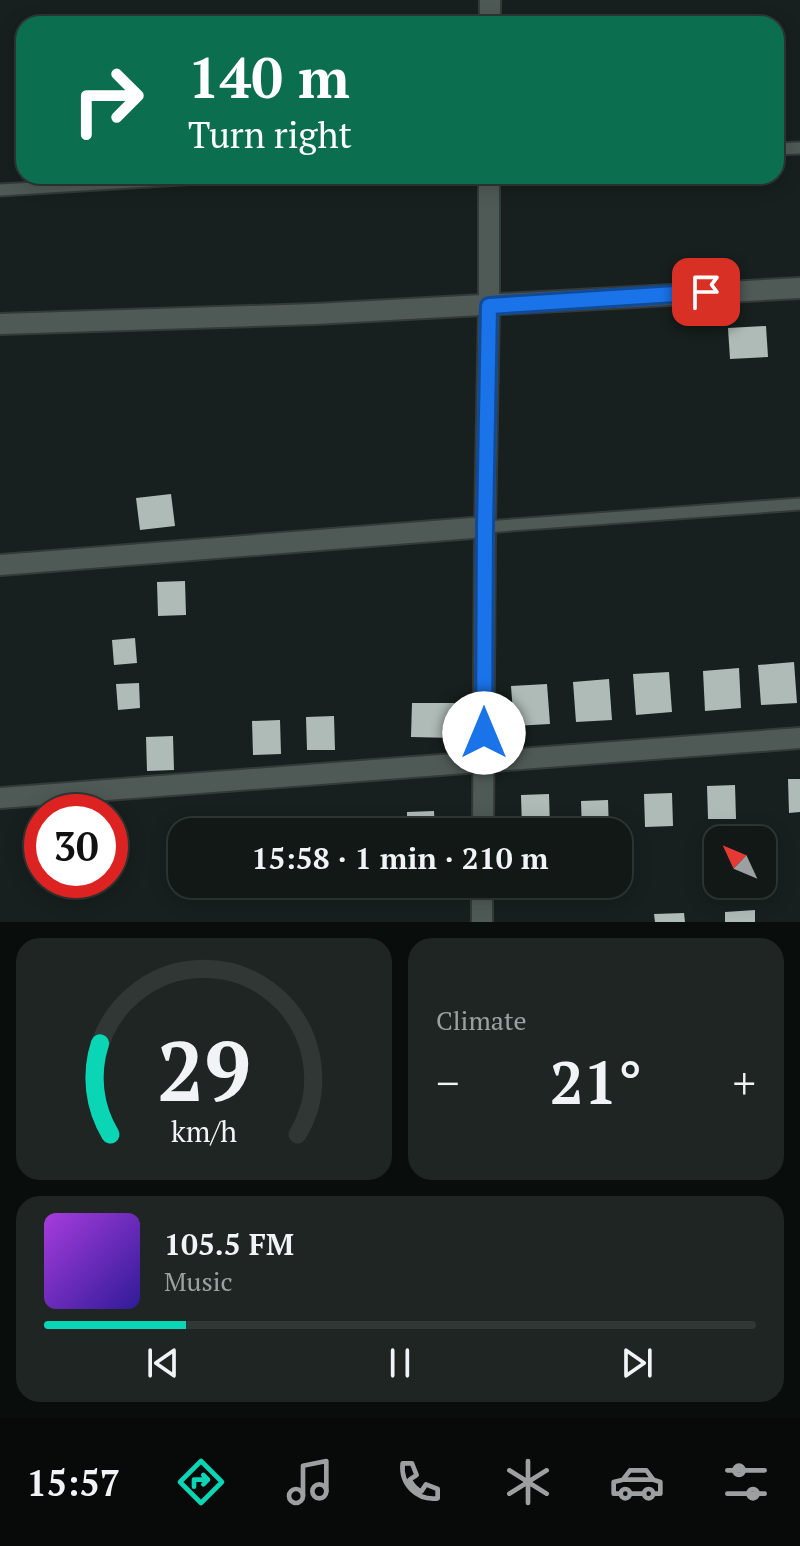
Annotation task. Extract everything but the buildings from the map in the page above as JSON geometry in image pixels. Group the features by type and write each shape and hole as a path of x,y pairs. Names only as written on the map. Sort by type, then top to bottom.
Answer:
{"street":[{"path":"483,818 489,184"},
{"path":"0,324 315,314 800,288"},
{"path":"0,565 485,527"},
{"path":"0,798 800,738"},
{"path":"482,898 482,922"}],"lane":[{"path":"0,190 99,184"},
{"path":"485,527 800,504"}],"route":[{"path":"484,733 489,306 706,292"}]}
